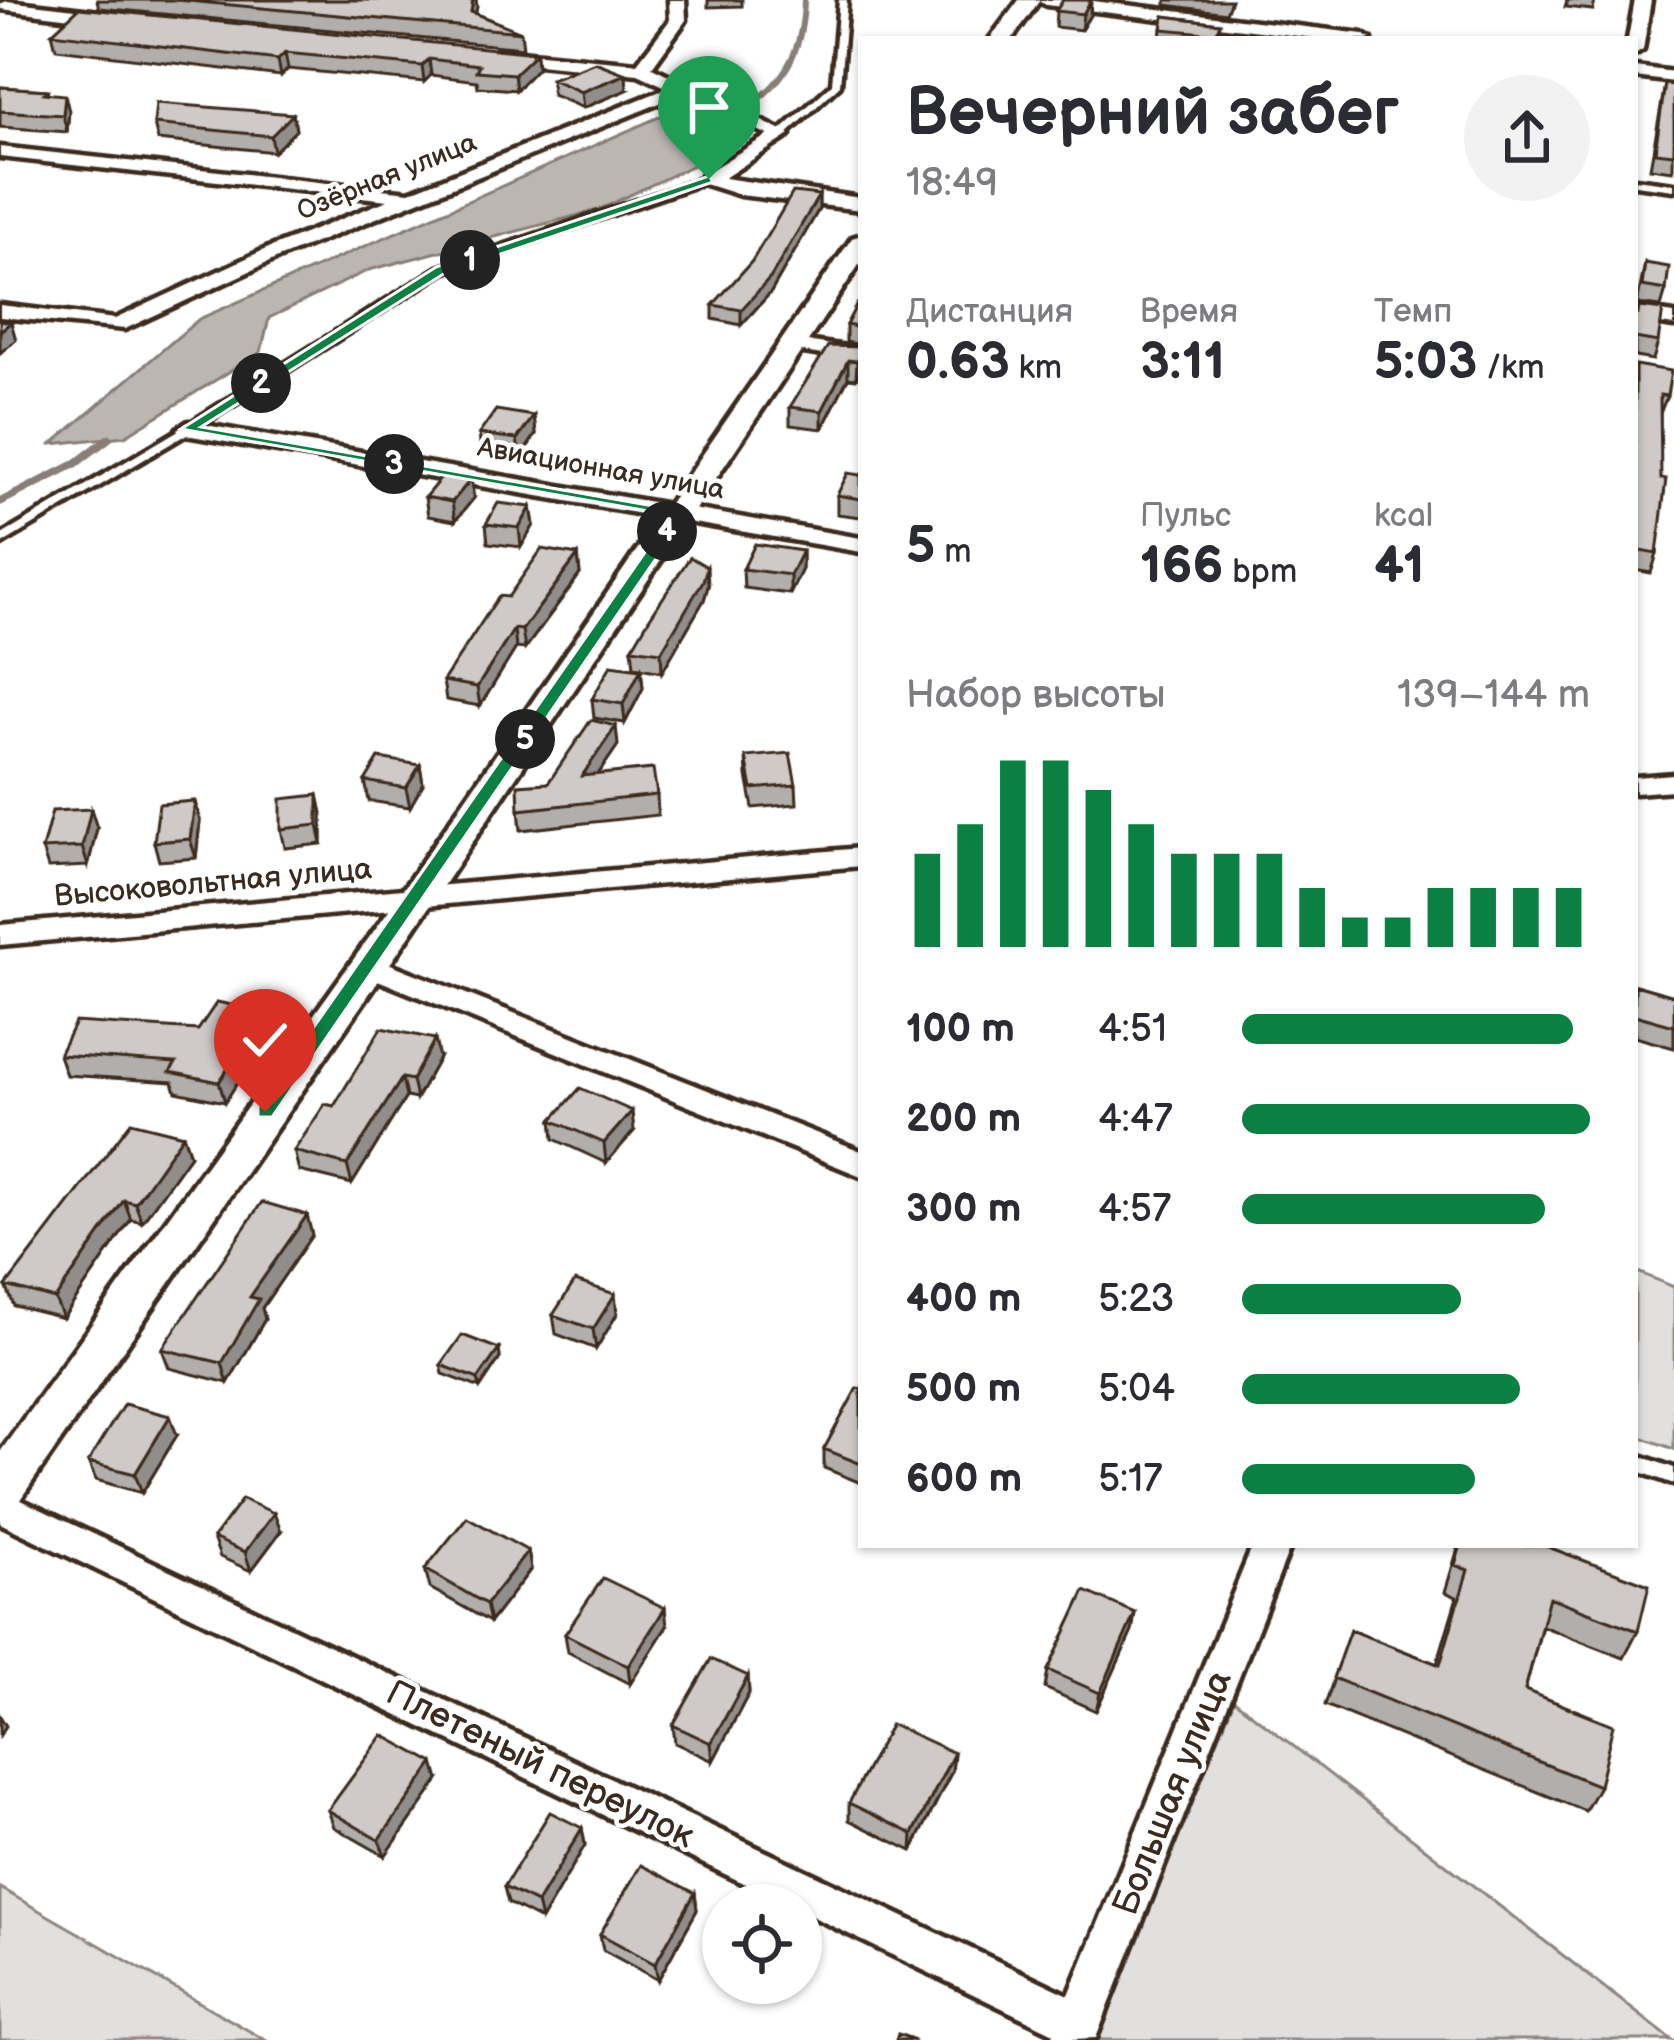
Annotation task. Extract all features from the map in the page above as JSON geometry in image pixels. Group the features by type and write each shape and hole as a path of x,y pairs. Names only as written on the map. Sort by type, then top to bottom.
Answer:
{"street":[{"path":"0,26 13,6 49,0"},
{"path":"642,69 678,20 677,0"},
{"path":"1003,36 1030,0"},
{"path":"1046,0 1339,36"},
{"path":"1637,36 1643,0"},
{"path":"13,6 132,21"},
{"path":"480,54 642,69 781,135 709,179"},
{"path":"1638,73 1674,77"},
{"name":"Озёрная улица","path":"0,310 118,325 271,254 680,88"},
{"path":"0,152 410,197"},
{"path":"709,179 740,189 858,204"},
{"path":"0,1490 415,899 858,247"},
{"path":"1638,314 1674,320"},
{"path":"791,345 858,355"},
{"name":"Авиационная улица","path":"188,429 858,544"},
{"path":"1638,785 1674,782"},
{"name":"Высоковольтная улица","path":"0,934 858,857"},
{"path":"368,964 858,1163"},
{"name":"Плетеный переулок","path":"0,1506 1077,2031"},
{"name":"Большая улица","path":"1077,2031 1271,1548"}],"lane":[{"path":"781,135 836,85 843,0"},
{"path":"0,541 440,270 709,179"},
{"path":"1638,182 1674,187"},
{"path":"1638,1463 1674,1476"}],"shaded area":[{"path":"682,107 744,141 598,210 369,270 269,318 261,352 125,436 52,444 199,319"},
{"path":"1638,1272 1674,1287 1674,1449 1638,1436"},
{"path":"1234,1700 1672,2040 1095,2040"},
{"path":"0,1888 265,2040 0,2040"}],"building":[{"path":"177,0 473,0 471,12 521,32"},
{"path":"1063,0 1091,0 1083,14 1056,11"},
{"path":"79,8 536,53 514,74 476,71 479,65 429,59 422,66 285,53 278,60 52,33"},
{"path":"1164,16 1220,23 1216,34 1162,29"},
{"path":"595,62 626,74 581,92 551,79"},
{"path":"1665,84 1674,85 1674,154 1655,152"},
{"path":"0,87 65,95 63,115 0,111"},
{"path":"156,103 293,114 271,136 154,124"},
{"path":"793,192 819,195 771,277 741,310 713,305 752,261"},
{"path":"1645,263 1669,267 1666,290 1642,286"},
{"path":"857,304 858,304 858,327 846,325"},
{"path":"1639,307 1663,310 1658,342 1638,339"},
{"path":"828,346 858,347 857,361 848,360 822,411 790,407"},
{"path":"1638,366 1671,371 1667,396 1660,395 1661,479 1666,479 1657,554 1638,551"},
{"path":"496,410 534,416 517,439 479,434"},
{"path":"848,473 858,475 858,498 837,495"},
{"path":"444,474 471,479 452,502 425,497"},
{"path":"498,503 531,507 519,528 486,524"},
{"path":"755,544 802,551 790,575 743,569"},
{"path":"542,549 578,555 522,630 514,629 477,687 443,681 499,596 508,597"},
{"path":"690,557 707,567 703,581 661,652 632,648 649,619"},
{"path":"611,665 641,669 623,704 592,699"},
{"path":"591,720 616,726 582,776 653,769 657,795 519,810 518,785 548,783"},
{"path":"790,753 796,785 752,789 746,757"},
{"path":"379,758 420,765 406,788 365,781"},
{"path":"318,795 318,825 281,829 281,799"},
{"path":"195,801 190,839 154,842 159,804"},
{"path":"91,809 82,847 42,849 52,811"},
{"path":"1638,986 1674,996 1674,1026 1638,1016"},
{"path":"217,1002 265,1012 219,1082 170,1072 176,1063 59,1055 75,1022 198,1030"},
{"path":"381,1028 435,1039 412,1080 402,1078 347,1165 294,1151 325,1104 334,1106"},
{"path":"580,1088 632,1111 604,1143 552,1120"},
{"path":"131,1122 183,1135 135,1203 124,1200 55,1299 6,1286"},
{"path":"262,1202 307,1215 250,1297 259,1299 222,1363 162,1349"},
{"path":"575,1281 615,1294 593,1329 553,1315"},
{"path":"462,1335 499,1349 478,1379 441,1365"},
{"path":"857,1388 858,1388 858,1463 824,1449"},
{"path":"124,1404 170,1416 135,1474 88,1462"},
{"path":"242,1499 274,1513 245,1552 213,1538"},
{"path":"467,1517 528,1551 486,1604 425,1569"},
{"path":"1460,1548 1551,1548 1649,1585 1638,1631 1549,1597 1525,1690 1613,1725 1599,1786 1333,1678 1350,1630 1440,1665 1468,1570 1455,1565"},
{"path":"603,1578 665,1608 628,1666 565,1634"},
{"path":"1085,1591 1135,1613 1100,1693 1048,1670"},
{"path":"711,1659 748,1676 711,1743 673,1725"},
{"path":"891,1724 954,1753 913,1834 849,1803"},
{"path":"383,1735 434,1763 379,1840 328,1810"},
{"path":"550,1812 582,1828 537,1903 504,1887"},
{"path":"641,1865 695,1893 655,1964 600,1934"}],"waterway":[{"path":"751,104 775,83 791,59 801,31 804,0"},
{"path":"0,502 75,464 109,438"}],"route":[{"path":"265,1112 680,512 188,429 440,270 709,179"}]}
